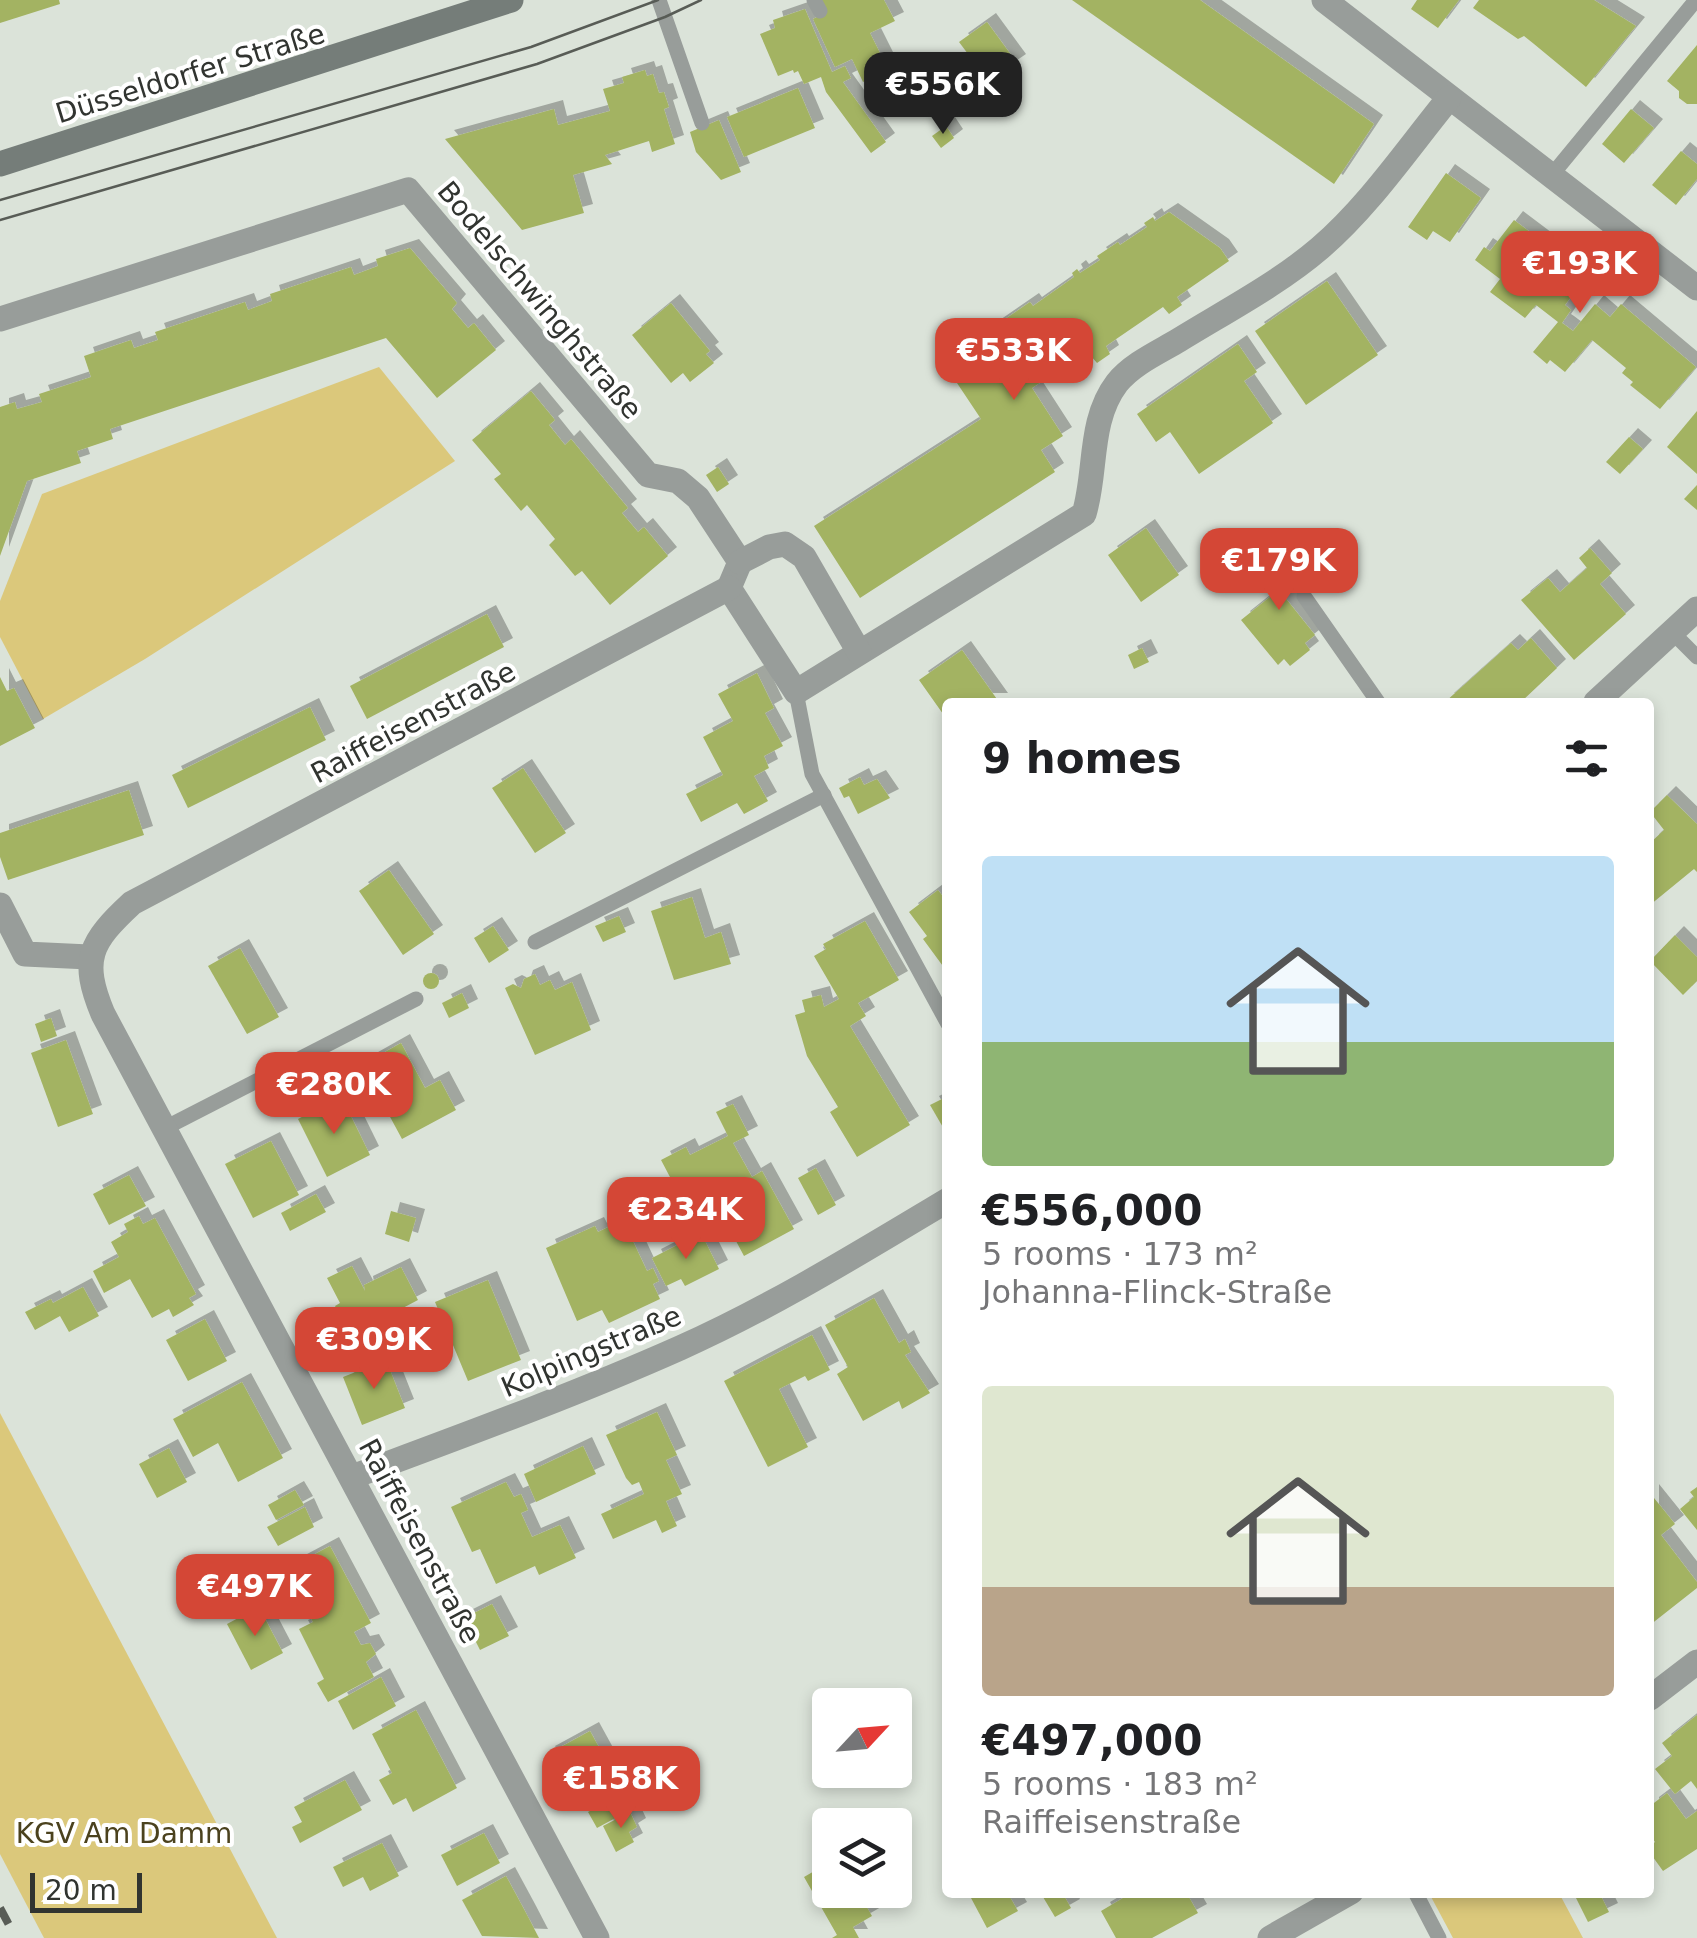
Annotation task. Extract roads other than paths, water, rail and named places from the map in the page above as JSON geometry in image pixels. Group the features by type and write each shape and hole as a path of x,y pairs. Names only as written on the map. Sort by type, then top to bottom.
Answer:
{"main road":[{"name":"Düsseldorfer Straße","path":"0,164 511,0"}],"street":[{"path":"1324,0 1697,288"},
{"path":"859,652 804,557 785,544 769,547 740,562 729,588 796,692 1084,514 1092,488 1094,447 1102,412 1117,383 1141,363 1258,292 1320,248 1355,212 1449,98"},
{"name":"Bodelschwinghstraße","path":"0,319 408,190 648,475 678,481 698,498 740,562"},
{"name":"Raiffeisenstraße","path":"597,1938 103,1014 92,987 89,957 104,929 132,903 729,588"},
{"path":"1600,698 1697,609"},
{"path":"0,906 25,954 89,957"},
{"name":"Kolpingstraße","path":"352,1477 520,1414 683,1346 848,1260 942,1204"},
{"path":"1654,1695 1697,1662"},
{"path":"1270,1938 1340,1898"}],"lane":[{"path":"659,0 702,123"},
{"path":"1551,176 1696,0"},
{"path":"1304,596 1375,698"},
{"path":"1673,633 1697,658"},
{"path":"796,692 806,755 824,795 942,1013"},
{"path":"535,942 824,795"},
{"path":"163,1128 416,999"},
{"path":"1418,1898 1439,1938"}],"tram line":[{"path":"0,200 531,47 658,0"},
{"path":"0,220 537,64 701,0"}],"railway":[{"path":"0,1908 16,1938"}],"park label":[{"name":"KGV Am Damm","path":"124,1833"}]}
